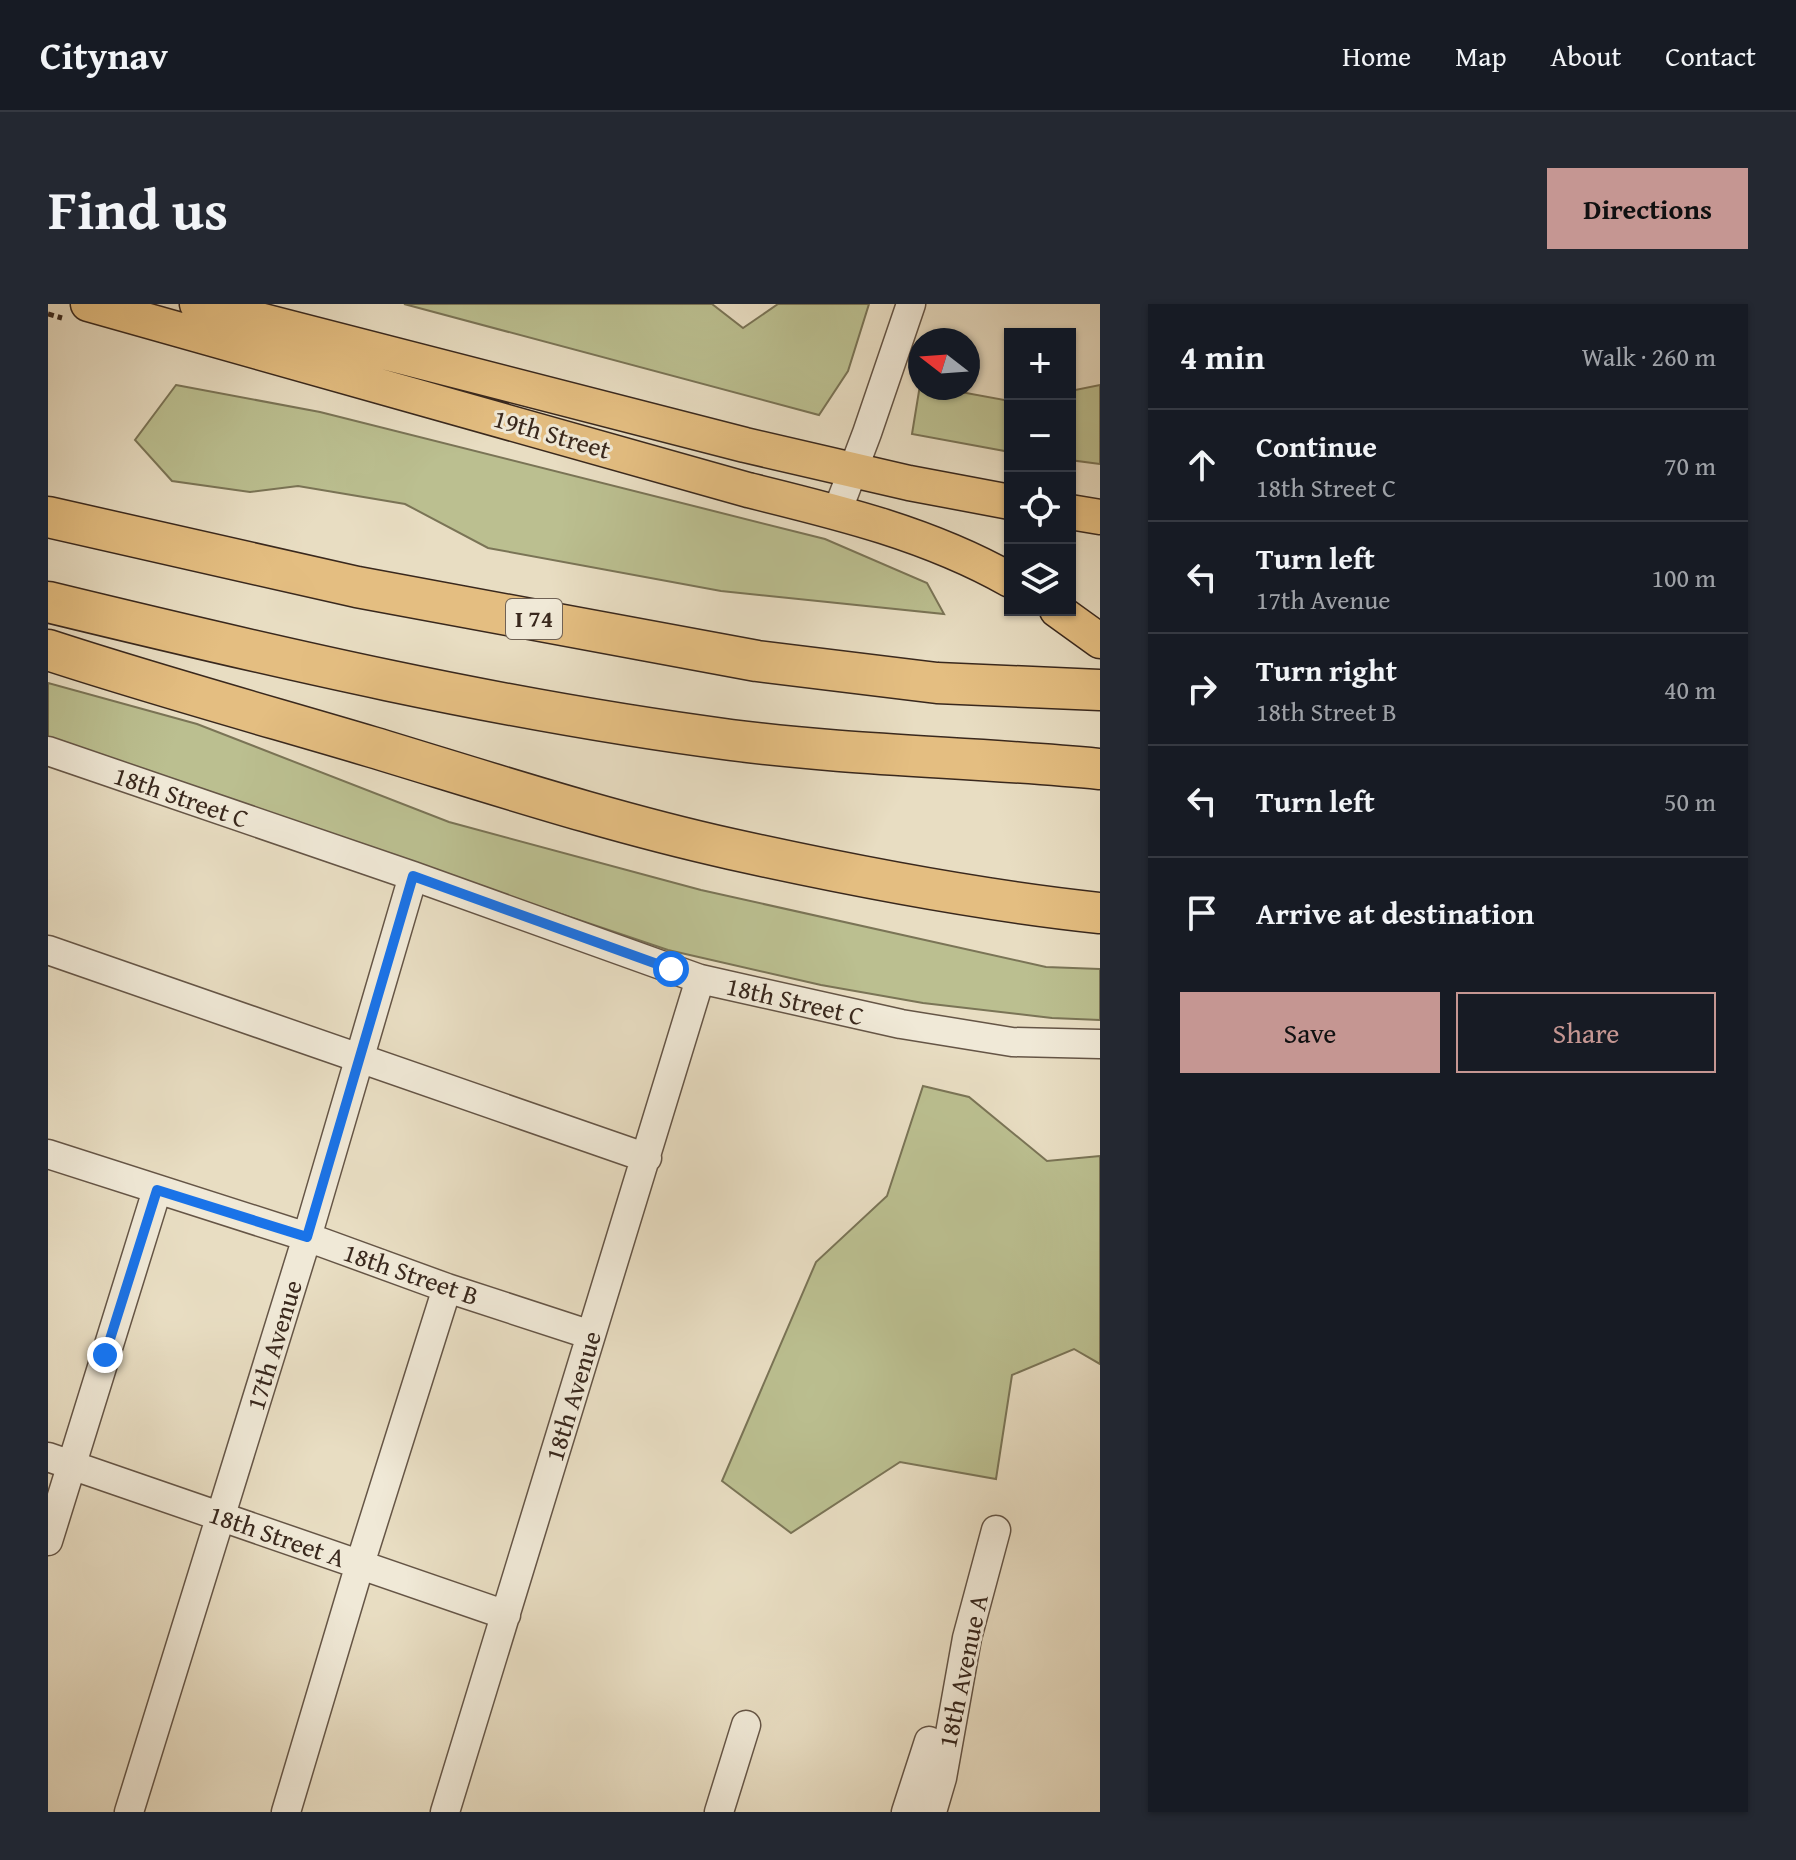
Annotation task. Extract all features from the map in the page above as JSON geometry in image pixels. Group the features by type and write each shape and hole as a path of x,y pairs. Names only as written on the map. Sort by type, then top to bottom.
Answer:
{"highway":[{"name":"I 74","path":"48,517 357,587 757,661 937,683 1100,690"},
{"path":"48,602 382,681 716,738 915,758 1100,769"},
{"path":"48,650 157,686 730,849 925,888 1100,913"},
{"path":"1026,688 1100,680"}],"main road":[{"name":"19th Street","path":"88,304 748,490 837,512 922,540 1004,577"},
{"name":"19th Street","path":"197,304 854,471 1004,501"},
{"path":"1076,513 1100,517"},
{"path":"1065,616 1100,641"}],"street":[{"path":"837,512 911,304"},
{"name":"18th Street C","path":"48,751 413,876 700,979 901,1024 1012,1042 1100,1044"},
{"name":"17th Avenue","path":"129,1812 307,1237 413,876"},
{"path":"48,950 647,1158"},
{"name":"18th Avenue","path":"445,1812 700,979"},
{"name":"18th Street B","path":"48,1154 307,1237 447,1288 591,1335"},
{"path":"48,1541 59,1461 157,1190"},
{"path":"286,1812 447,1288"},
{"name":"18th Street A","path":"59,1461 506,1615"},
{"name":"18th Avenue A","path":"932,1812 942,1778 967,1638 996,1530"},
{"path":"719,1812 746,1725"},
{"path":"906,1812 929,1741"}],"green space":[{"path":"404,304 712,304 743,328 778,304 869,304 848,371 819,415"},
{"path":"176,385 320,412 825,539 927,583 944,614 721,591 488,548 405,504 298,486 250,492 172,481 135,440"},
{"path":"1100,385 1100,464 1076,461 1076,390"},
{"path":"980,396 1004,400 1004,451 912,434 918,400 980,400"},
{"path":"48,683 197,724 449,822 701,890 1046,967 1100,969 1100,1020 1052,1018 923,1003 821,985 668,950 48,741"},
{"path":"923,1086 969,1097 1047,1161 1100,1156 1100,1364 1074,1349 1012,1375 996,1479 900,1462 791,1533 722,1481 816,1262 887,1196"}],"route":[{"path":"105,1355 157,1190 307,1237 413,876 671,969"}]}
